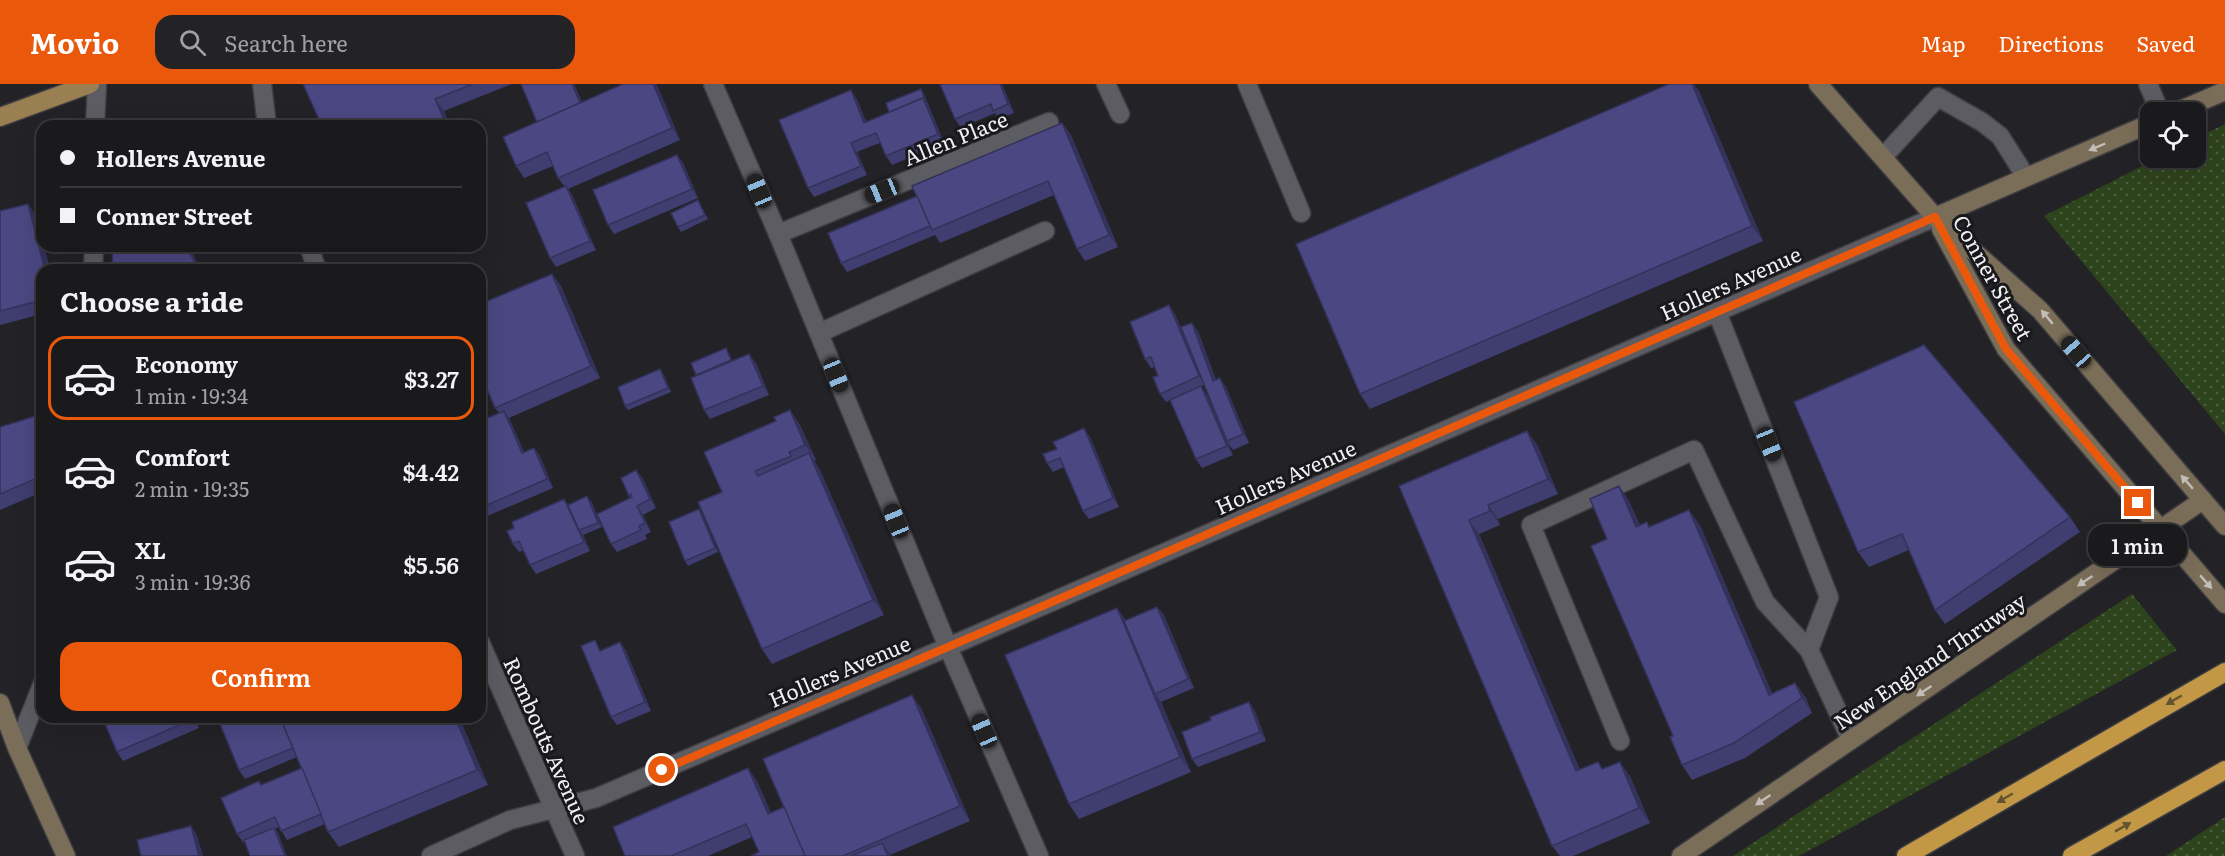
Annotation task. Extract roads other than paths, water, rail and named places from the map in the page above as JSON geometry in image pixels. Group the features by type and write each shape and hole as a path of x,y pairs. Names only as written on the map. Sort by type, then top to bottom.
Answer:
{"highway":[{"path":"1906,856 2225,672"},
{"path":"2072,856 2225,770"}],"main road":[{"path":"0,117 90,84"},
{"name":"Conner Street","path":"1818,84 1935,217 2040,310 2225,526"},
{"path":"2199,102 2225,91"},
{"name":"Hollers Avenue","path":"1935,217 2140,128"},
{"name":"Conner Street","path":"1935,217 2006,349 2225,604"},
{"name":"New England Thruway","path":"1681,856 2203,500"},
{"path":"0,703 17,748 66,856"}],"street":[{"path":"95,120 97,84"},
{"path":"262,84 266,120"},
{"path":"713,84 778,234 948,647 1039,856"},
{"path":"1106,84 1120,114"},
{"path":"1247,84 1301,213"},
{"path":"2148,84 2156,102"},
{"path":"1883,157 1934,91 2000,136 2026,177"},
{"name":"Allen Place","path":"778,234 1049,123"},
{"name":"Hollers Avenue","path":"431,856 510,820 596,798 1935,217"},
{"path":"819,333 1046,231"},
{"path":"1717,312 1829,597 1809,650"},
{"path":"1620,741 1531,525 1694,450 1765,602 1809,650 1851,740"},
{"name":"Rombouts Avenue","path":"486,655 575,856"},
{"path":"17,748 36,700"}]}
